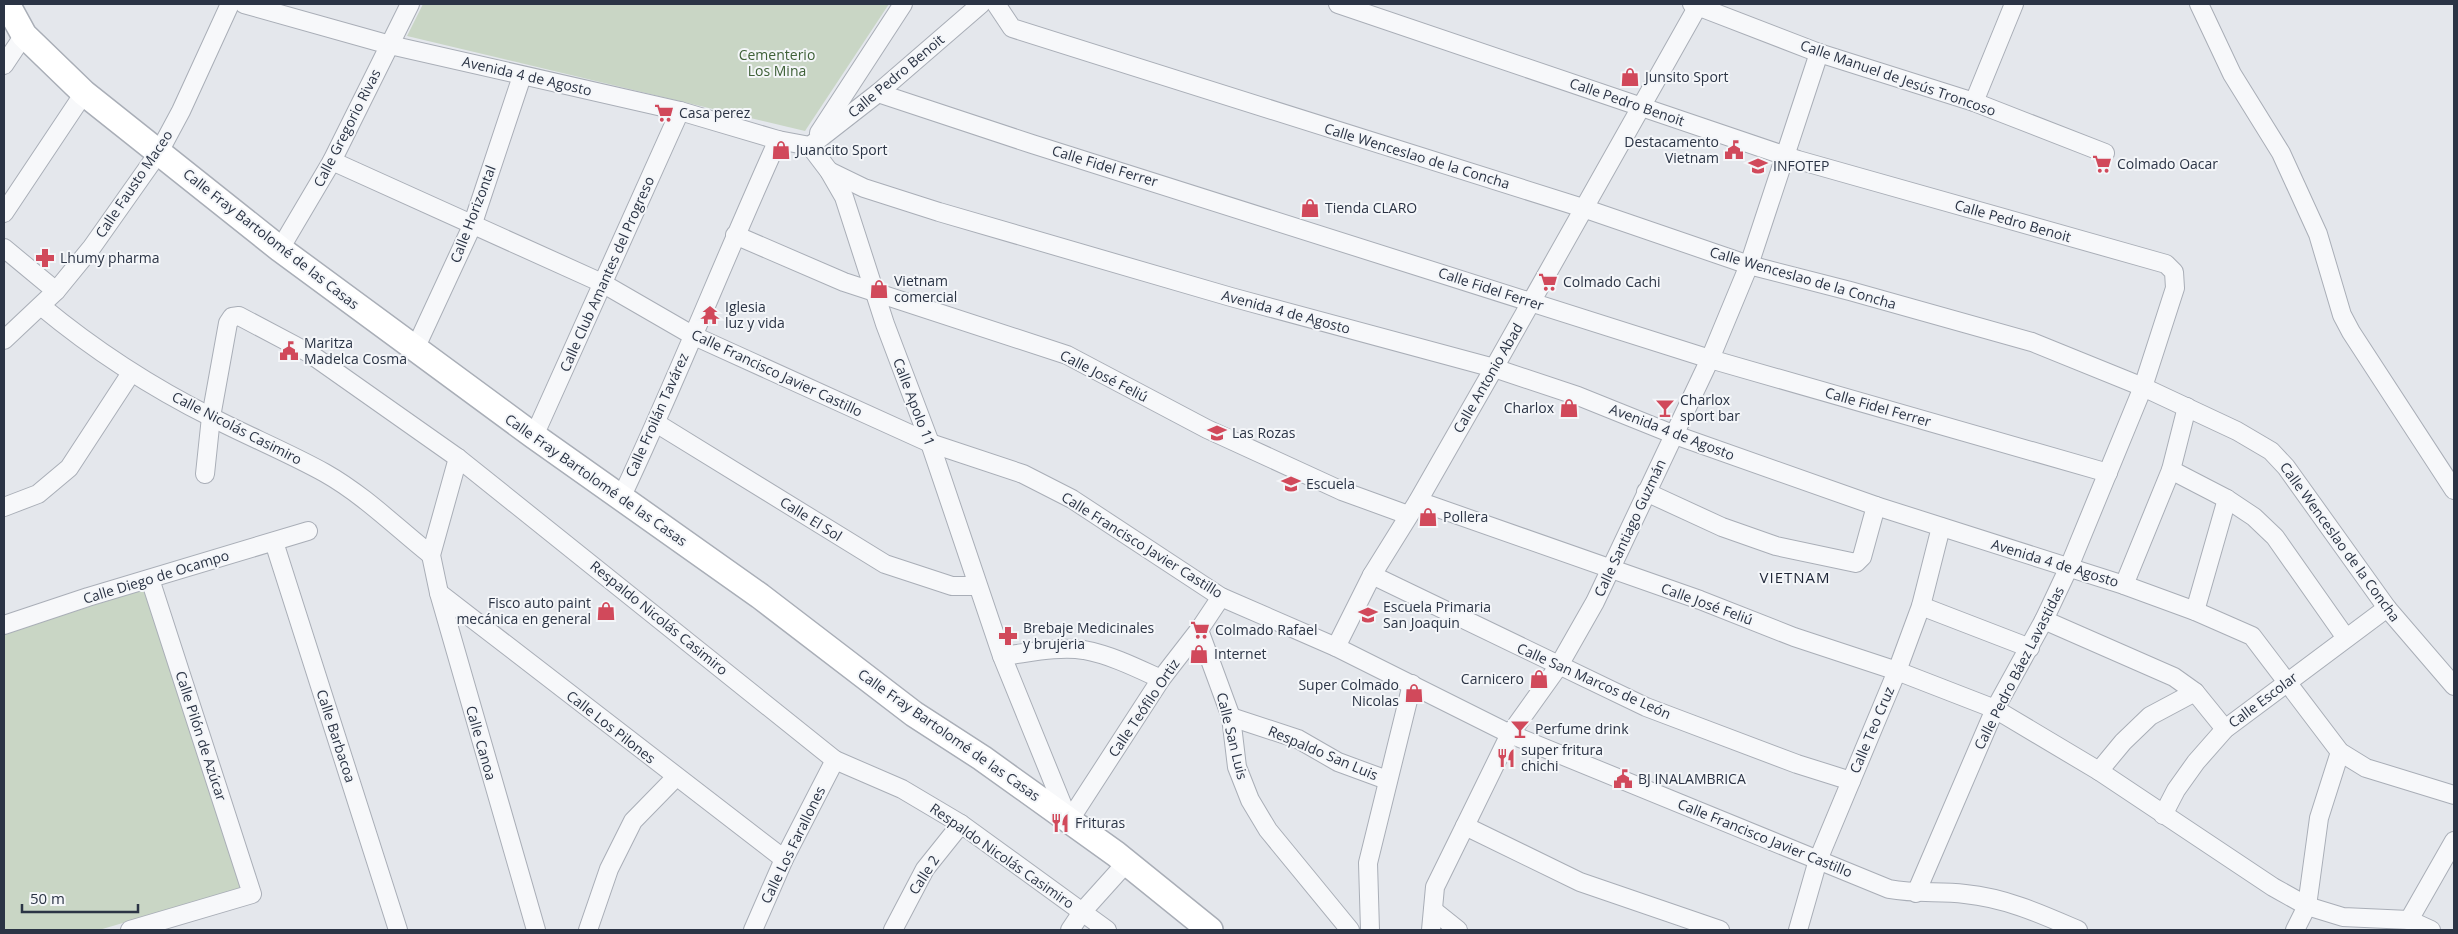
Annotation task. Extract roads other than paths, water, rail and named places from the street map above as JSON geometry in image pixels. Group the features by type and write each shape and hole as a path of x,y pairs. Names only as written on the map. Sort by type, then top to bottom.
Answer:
{"main road":[{"name":"Calle Fray Bartolomé de las Casas","path":"7,4 24,35 84,93 280,249 534,436 760,596 914,714 982,758 1127,862 1210,930"}],"street":[{"name":"Calle Fausto Maceo","path":"4,340 56,291 92,247 159,152 181,111 230,4"},
{"name":"Avenida 4 de Agosto","path":"244,4 390,45 680,111 778,140 810,146"},
{"name":"Calle Gregorio Rivas","path":"280,249 332,161 410,4"},
{"path":"810,146 904,4"},
{"name":"Calle Pedro Benoit","path":"810,146 878,93 981,4"},
{"name":"Calle Wenceslao de la Concha","path":"996,4 1012,28 1583,208 1749,265 2032,342 2187,407 2237,431 2271,451 2286,467 2387,608 2454,686"},
{"name":"Calle Pedro Benoit","path":"1338,4 1640,108 1786,155 2166,264 2174,272"},
{"name":"Calle Antonio Abad","path":"1336,647 1372,575 1418,501 1532,302 1696,4"},
{"name":"Calle Manuel de Jesús Troncoso","path":"1696,4 1819,53 1974,102 2105,153"},
{"path":"1974,102 2014,4"},
{"path":"2199,4 2232,74 2285,162 2318,234 2342,315 2351,332 2454,490"},
{"path":"4,65 24,35"},
{"name":"Calle Santiago Guzmán","path":"1431,930 1435,887 1510,734 1558,667 1595,602 1710,358 1749,265 1819,53"},
{"name":"Calle Horizontal","path":"415,349 472,226 522,76"},
{"path":"4,213 84,93"},
{"name":"Calle Fidel Ferrer","path":"878,93 1032,144 1710,358 2108,473"},
{"name":"Calle Club Amantes del Progreso","path":"534,436 680,111"},
{"name":"Calle Froilán Tavárez","path":"621,498 656,423 735,235 778,140"},
{"name":"Calle Apolo 11","path":"810,146 829,171 844,197 873,290 930,443 1002,656 1069,821"},
{"name":"Calle Francisco Javier Castillo","path":"332,161 472,226 602,283 692,335 930,443 1023,474 1072,499 1221,596 1336,647 1510,734 1889,889 1916,894 1965,894 2026,906 2078,930"},
{"name":"Avenida 4 de Agosto","path":"829,171 864,188 939,212 1231,297 1494,368 1578,396 1675,434 1876,506 2124,585 2195,611 2252,636 2340,752 2366,768 2454,795"},
{"name":"Calle José Feliú","path":"735,235 844,282 1067,355 1207,429 1342,491 1408,516"},
{"path":"4,248 56,291"},
{"name":"Calle Pedro Báez Lavastidas","path":"1916,894 1995,709 2044,620 2069,567 2108,473 2143,388 2176,288 2174,272"},
{"name":"Calle Nicolás Casimiro","path":"41,306 77,336 131,373 211,417 327,474 356,494 431,555"},
{"name":"Respaldo Nicolás Casimiro","path":"211,417 228,323 232,317 239,316 309,353 458,458 835,760 902,789 962,824 1107,930"},
{"path":"4,507 38,494 69,468 131,373"},
{"path":"2124,585 2171,470 2187,407"},
{"path":"205,474 211,417"},
{"name":"Calle El Sol","path":"656,423 885,564 952,586 977,586"},
{"path":"431,555 458,458"},
{"path":"2171,470 2227,499 2254,517 2275,537 2346,638"},
{"path":"1646,492 1722,526 1776,546 1856,563 1862,557 1876,506"},
{"path":"2195,611 2227,499"},
{"name":"Calle José Feliú","path":"1418,501 1794,637 1897,671 1995,709 2099,771 2273,887 2307,906 2343,917 2409,920"},
{"name":"Calle Teo Cruz","path":"1798,930 1818,860 1897,671 1921,606 1941,527"},
{"name":"Calle Diego de Ocampo","path":"4,625 308,531"},
{"name":"Calle Barbacoa","path":"274,542 398,930"},
{"name":"Calle Canoa","path":"431,555 439,593 536,930"},
{"name":"Calle San Marcos de León","path":"1372,575 1558,667 1646,707 1797,764 1851,781"},
{"name":"Calle Pilón de Azúcar","path":"130,930 252,894 150,579"},
{"name":"Calle Los Pilones","path":"439,593 784,859"},
{"name":"Calle Teófilo Ortiz","path":"1069,821 1162,679 1199,630 1221,596"},
{"path":"1921,606 2030,648"},
{"name":"Calle Escolar","path":"2163,815 2181,783 2225,729 2387,608"},
{"path":"2044,620 2174,676 2195,692 2225,729"},
{"name":"Calle San Luis","path":"1199,630 1231,717 1237,766 1250,800 1268,830 1350,930"},
{"path":"1002,656 1084,650 1121,661 1162,679"},
{"path":"1370,930 1368,863 1412,684"},
{"path":"2099,771 2122,742 2150,716 2195,692"},
{"name":"Respaldo San Luis","path":"1231,717 1298,739 1338,762 1387,780"},
{"path":"2295,930 2307,906 2319,818 2340,752"},
{"name":"Calle Los Farallones","path":"753,930 784,859 835,760"},
{"path":"588,930 609,869 633,821 676,777"},
{"name":"Calle 2","path":"893,930 925,870 962,824"},
{"path":"1465,826 1580,882 1720,930"},
{"path":"2431,930 2409,920 2454,841"},
{"path":"1070,930 1082,912 1127,862"},
{"path":"1433,910 1458,930"}],"place":[{"name":"Junsito Sport","path":"1630,77"},
{"name":"Casa perez","path":"664,113"},
{"name":"Juancito Sport","path":"781,150"},
{"name":"Destacamento Vietnam","path":"1734,150"},
{"name":"Colmado Oacar","path":"2102,164"},
{"name":"INFOTEP","path":"1758,166"},
{"name":"Tienda CLARO","path":"1310,208"},
{"name":"Lhumy pharma","path":"45,258"},
{"name":"Colmado Cachi","path":"1548,282"},
{"name":"Vietnam comercial","path":"879,289"},
{"name":"Iglesia luz y vida","path":"710,315"},
{"name":"Maritza Madelca Cosma","path":"289,351"},
{"name":"Charlox","path":"1569,408"},
{"name":"Charlox sport bar","path":"1665,408"},
{"name":"Las Rozas","path":"1217,433"},
{"name":"Escuela","path":"1291,484"},
{"name":"Pollera","path":"1428,517"},
{"name":"Fisco auto paint mecánica en general","path":"606,611"},
{"name":"Escuela Primaria San Joaquin","path":"1368,615"},
{"name":"Colmado Rafael","path":"1200,630"},
{"name":"Brebaje Medicinales y brujeria","path":"1008,636"},
{"name":"Internet","path":"1199,654"},
{"name":"Carnicero","path":"1539,679"},
{"name":"Super Colmado Nicolas","path":"1414,693"},
{"name":"Perfume drink","path":"1520,729"},
{"name":"super fritura chichi","path":"1506,758"},
{"name":"BJ INALAMBRICA","path":"1623,779"},
{"name":"Frituras","path":"1060,823"}],"district":[{"name":"VIETNAM","path":"1795,578"}],"park label":[{"name":"Cementerio Los Mina","path":"777,64"}]}
